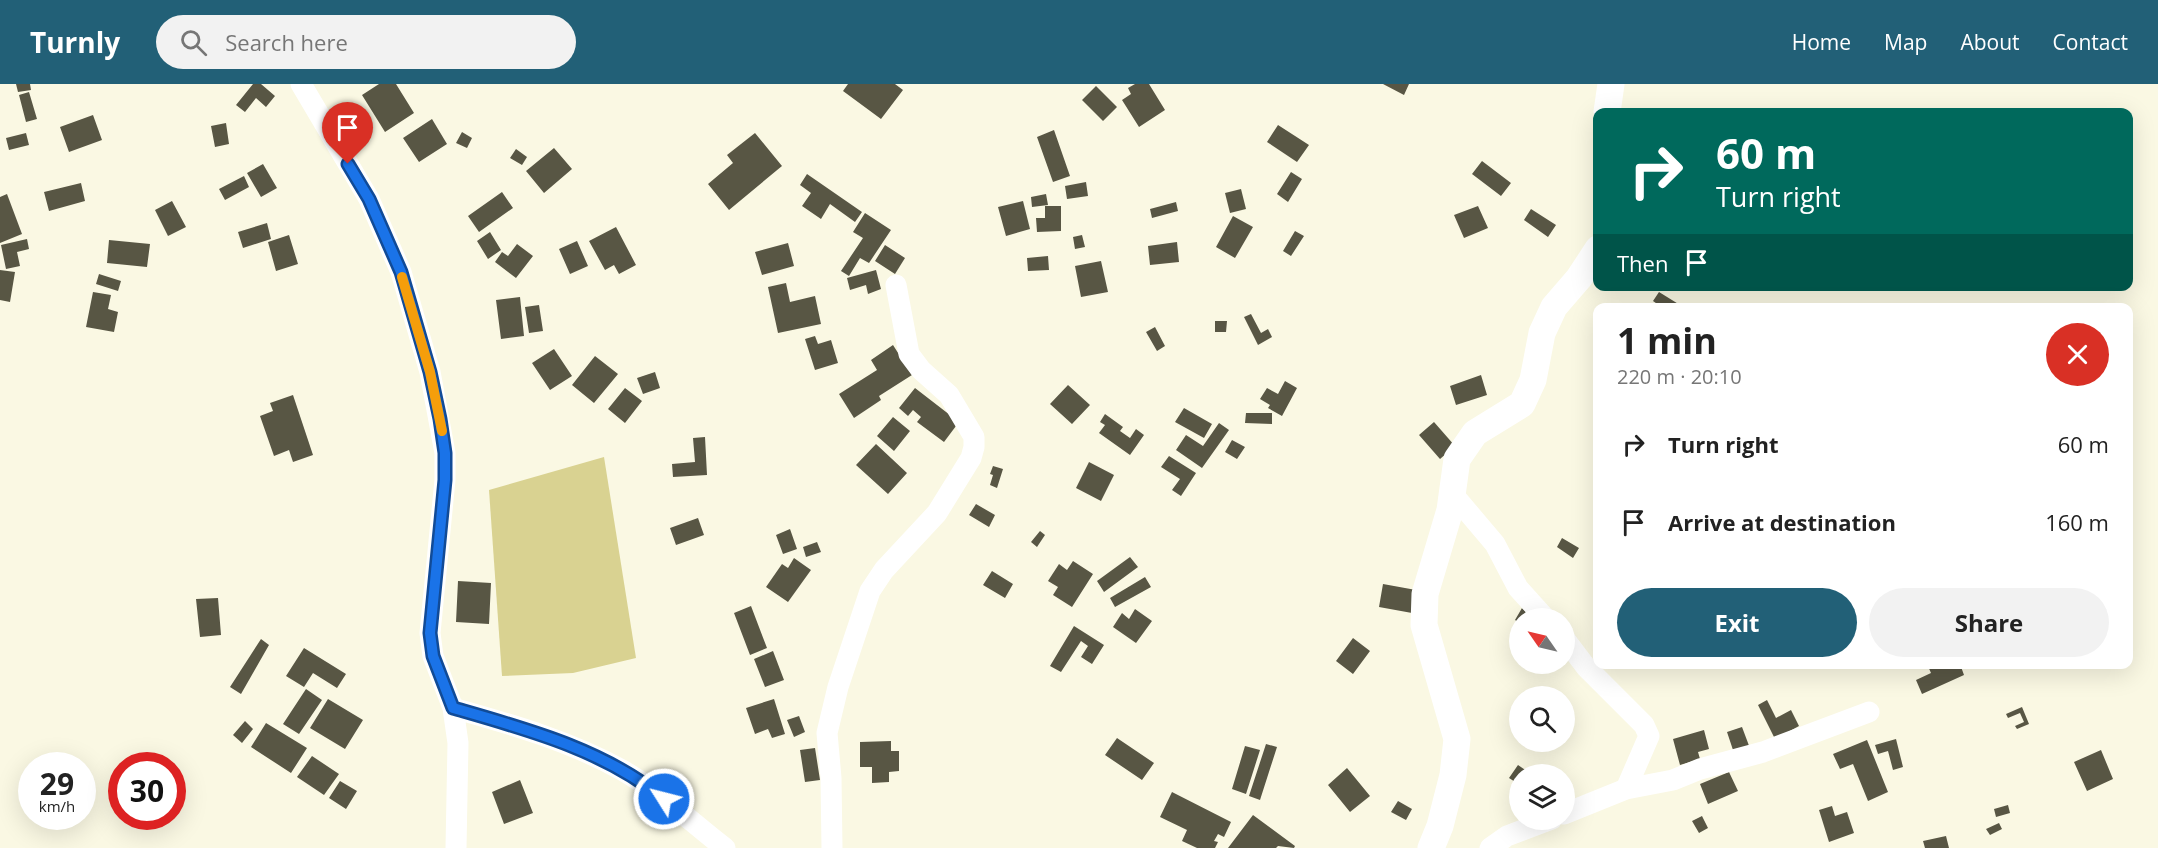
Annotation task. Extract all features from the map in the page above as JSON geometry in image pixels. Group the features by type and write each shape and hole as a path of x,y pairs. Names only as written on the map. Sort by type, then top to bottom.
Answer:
{"street":[{"path":"301,84 369,199 401,272 430,372 445,453 445,480 430,633 433,656 453,708 458,743 456,848"},
{"path":"1608,108 1611,84"},
{"path":"1431,848 1440,825 1453,775 1457,739 1424,625 1425,594 1450,510 1457,459 1475,433 1522,404 1533,380 1542,333 1554,307 1579,278 1593,257"},
{"path":"832,848 829,723 838,687 870,591 884,570 937,513 971,458 974,447 974,437 949,395 921,370 909,354 896,285"},
{"path":"1451,492 1495,544 1518,588 1536,608"},
{"path":"1575,652 1586,667 1644,725 1649,736 1626,789"},
{"path":"453,708 555,740 622,770 651,789 725,848"},
{"path":"1575,810 1626,789 1673,780 1700,769 1763,752 1869,712"},
{"path":"1490,848 1507,836 1523,830"}],"shaded area":[{"path":"604,457 636,658 573,673 502,676 489,490"}],"building":[{"path":"16,84 30,84 31,90 18,92"},
{"path":"253,84 261,84 275,96 266,107 256,98 245,112 236,105"},
{"path":"379,84 396,84 414,113 385,132 362,95"},
{"path":"848,84 895,84 903,90 881,119 843,91"},
{"path":"1135,84 1149,84 1165,110 1139,127 1122,100 1131,94 1128,88"},
{"path":"1383,84 1409,84 1404,95"},
{"path":"1096,86 1117,107 1103,121 1082,100"},
{"path":"29,92 37,119 26,122 19,95"},
{"path":"93,115 102,140 69,152 60,127"},
{"path":"432,119 447,144 419,162 403,138"},
{"path":"226,123 229,144 215,147 211,126"},
{"path":"1278,125 1309,145 1297,162 1267,142"},
{"path":"1054,130 1070,176 1053,182 1037,137"},
{"path":"462,132 472,138 467,148 456,143"},
{"path":"26,133 29,145 9,150 6,138"},
{"path":"755,133 782,166 729,210 708,184 733,163 727,155"},
{"path":"554,148 572,169 544,193 526,171"},
{"path":"516,149 527,157 522,165 510,158"},
{"path":"1482,161 1511,183 1501,196 1472,174"},
{"path":"263,164 277,188 261,197 247,173"},
{"path":"1291,172 1302,179 1288,202 1277,194"},
{"path":"807,174 862,212 855,222 830,204 821,219 802,206 811,193 800,185"},
{"path":"244,176 249,187 225,200 219,189"},
{"path":"1086,182 1088,196 1067,199 1065,186"},
{"path":"81,183 85,201 49,211 44,192"},
{"path":"1241,189 1246,209 1230,213 1225,193"},
{"path":"502,192 513,208 479,232 468,216"},
{"path":"7,194 22,234 0,243 0,197"},
{"path":"1046,194 1048,205 1032,207 1031,197"},
{"path":"172,201 186,227 168,236 155,210"},
{"path":"1023,201 1030,229 1006,236 998,207"},
{"path":"1176,202 1178,211 1152,218 1150,209"},
{"path":"1045,206 1061,206 1061,231 1037,232 1036,218 1045,218"},
{"path":"1478,206 1488,228 1464,238 1454,215"},
{"path":"1531,209 1556,225 1548,237 1524,220"},
{"path":"865,213 891,230 869,263 860,258 849,276 841,271 863,238 853,232"},
{"path":"1233,216 1253,227 1235,258 1216,247"},
{"path":"267,223 271,239 243,248 238,232"},
{"path":"616,227 636,265 619,274 614,265 605,270 589,241"},
{"path":"1295,231 1304,236 1291,256 1283,251"},
{"path":"490,232 501,250 488,259 477,241"},
{"path":"289,235 298,264 276,271 268,242"},
{"path":"1082,235 1085,247 1075,249 1073,237"},
{"path":"27,239 29,249 17,252 20,266 6,269 1,245"},
{"path":"109,240 150,244 147,267 107,263"},
{"path":"577,241 588,266 570,274 559,249"},
{"path":"1177,242 1179,262 1150,265 1148,246"},
{"path":"788,243 794,266 762,275 755,252"},
{"path":"517,244 533,256 516,278 495,262 502,252 508,256"},
{"path":"885,245 905,258 895,274 875,261"},
{"path":"1048,256 1049,270 1028,271 1027,258"},
{"path":"1101,261 1108,292 1081,297 1075,266"},
{"path":"0,270 15,272 10,302 0,300"},
{"path":"876,270 881,289 868,294 866,285 850,290 847,278"},
{"path":"99,274 121,281 118,291 96,284"},
{"path":"786,283 790,302 815,296 821,324 778,333 768,287"},
{"path":"93,292 111,295 108,309 118,312 114,332 86,327"},
{"path":"1659,292 1677,303 1656,303 1653,301"},
{"path":"520,297 524,336 501,339 496,300"},
{"path":"539,305 543,331 529,333 525,307"},
{"path":"1251,314 1261,333 1268,329 1272,337 1258,345 1244,317"},
{"path":"1215,321 1227,321 1226,332 1215,332"},
{"path":"1155,327 1165,346 1157,351 1146,332"},
{"path":"815,336 818,344 831,340 838,363 815,370 805,339"},
{"path":"893,345 912,375 879,396 881,400 854,418 839,394 877,370 871,360"},
{"path":"554,349 572,376 550,390 532,363"},
{"path":"595,356 618,374 594,403 572,385"},
{"path":"655,372 660,388 643,394 637,378"},
{"path":"1481,375 1487,395 1456,405 1450,386"},
{"path":"1285,381 1297,388 1282,416 1268,408 1270,405 1260,399 1267,388 1278,394"},
{"path":"1068,385 1090,405 1072,424 1050,404"},
{"path":"625,388 642,401 625,423 608,409"},
{"path":"915,388 959,422 944,442 917,422 921,417 913,410 908,416 899,408"},
{"path":"293,395 313,455 293,462 289,450 274,456 260,416 273,411 270,403"},
{"path":"1184,408 1212,424 1204,438 1175,422"},
{"path":"1246,413 1272,413 1272,424 1245,423"},
{"path":"1105,414 1123,427 1120,431 1130,438 1136,429 1144,435 1130,455 1099,433 1105,425 1100,422"},
{"path":"893,417 910,431 894,451 877,436"},
{"path":"1434,422 1455,446 1440,459 1419,435"},
{"path":"1219,423 1229,430 1202,468 1176,450 1186,435 1203,446"},
{"path":"705,437 707,475 673,477 672,464 695,462 693,438"},
{"path":"1232,440 1245,447 1237,459 1225,452"},
{"path":"876,444 907,473 888,494 856,465"},
{"path":"1169,456 1196,473 1181,496 1172,490 1180,479 1161,467"},
{"path":"1089,462 1114,475 1101,501 1076,488"},
{"path":"993,466 1003,469 997,488 990,485"},
{"path":"976,504 995,515 989,527 969,515"},
{"path":"698,518 704,535 676,545 670,528"},
{"path":"790,529 797,549 783,554 776,535"},
{"path":"1040,531 1045,535 1037,547 1031,542"},
{"path":"1562,538 1579,548 1573,558 1557,547"},
{"path":"817,542 821,552 806,557 803,547"},
{"path":"1130,557 1138,567 1104,592 1097,581"},
{"path":"794,558 811,570 788,602 766,587 782,564 788,568"},
{"path":"1073,561 1093,574 1072,607 1053,595 1058,587 1048,581 1059,564 1067,570"},
{"path":"992,571 1013,584 1005,598 983,585"},
{"path":"1145,577 1151,587 1115,607 1110,598"},
{"path":"458,581 491,583 489,624 456,622"},
{"path":"1383,584 1416,590 1412,613 1379,607"},
{"path":"218,598 221,635 200,637 196,599"},
{"path":"751,606 767,648 750,655 734,613"},
{"path":"1135,609 1152,621 1136,643 1113,627 1122,613 1129,619"},
{"path":"1074,626 1104,645 1092,664 1081,657 1088,646 1081,641 1061,672 1050,666"},
{"path":"1353,638 1370,651 1353,674 1336,661"},
{"path":"261,639 269,645 241,694 230,687"},
{"path":"304,648 346,674 337,688 313,673 304,687 286,676"},
{"path":"773,651 784,680 765,687 754,659"},
{"path":"1929,669 1962,669 1964,675 1922,694 1916,680 1931,673"},
{"path":"306,689 322,700 299,734 283,724"},
{"path":"328,699 363,720 345,749 310,728"},
{"path":"774,699 785,734 772,738 768,729 755,734 746,708"},
{"path":"1767,700 1776,718 1791,710 1799,726 1775,739 1758,705"},
{"path":"2022,707 2029,724 2017,729 2015,726 2024,722 2020,713 2008,718 2006,714"},
{"path":"799,716 805,732 794,737 787,720"},
{"path":"245,721 253,729 242,743 233,735"},
{"path":"266,723 307,748 291,773 251,747"},
{"path":"1742,727 1751,751 1735,756 1727,732"},
{"path":"1704,730 1709,749 1698,752 1700,759 1680,765 1673,739"},
{"path":"1117,738 1154,763 1142,780 1105,755"},
{"path":"1896,739 1903,767 1893,770 1888,751 1878,754 1875,745"},
{"path":"1867,740 1888,792 1868,801 1853,764 1840,769 1833,754"},
{"path":"891,741 891,751 899,751 899,771 889,772 889,782 872,783 872,767 860,767 860,742"},
{"path":"1266,744 1277,747 1260,800 1249,796"},
{"path":"1245,746 1260,750 1246,794 1232,789"},
{"path":"815,748 820,780 805,782 800,750"},
{"path":"2101,750 2113,779 2087,791 2074,762"},
{"path":"312,756 339,774 324,795 297,777"},
{"path":"1347,768 1370,796 1350,812 1328,785"},
{"path":"1729,772 1738,791 1708,804 1700,784"},
{"path":"520,780 533,813 504,824 492,792"},
{"path":"340,781 357,791 346,809 329,798"},
{"path":"1172,792 1231,822 1224,837 1218,834 1214,841 1218,842 1215,848 1197,848 1182,841 1187,830 1160,817"},
{"path":"1398,801 1412,809 1406,820 1391,812"},
{"path":"2008,805 2010,813 1996,817 1994,809"},
{"path":"1832,806 1835,816 1847,812 1854,833 1829,842 1819,810"},
{"path":"1253,815 1295,846 1294,848 1278,846 1276,848 1228,848"},
{"path":"1702,816 1708,828 1699,833 1692,821"},
{"path":"1999,823 2002,829 1990,835 1986,829"},
{"path":"1946,836 1949,848 1925,848 1923,841"}],"slow traffic":[{"path":"402,277 430,372 442,431"}],"route":[{"path":"348,164 369,199 401,272 430,372 440,419 445,453 445,480 430,633 433,656 453,708 555,740 591,755 622,770 664,799"}]}
